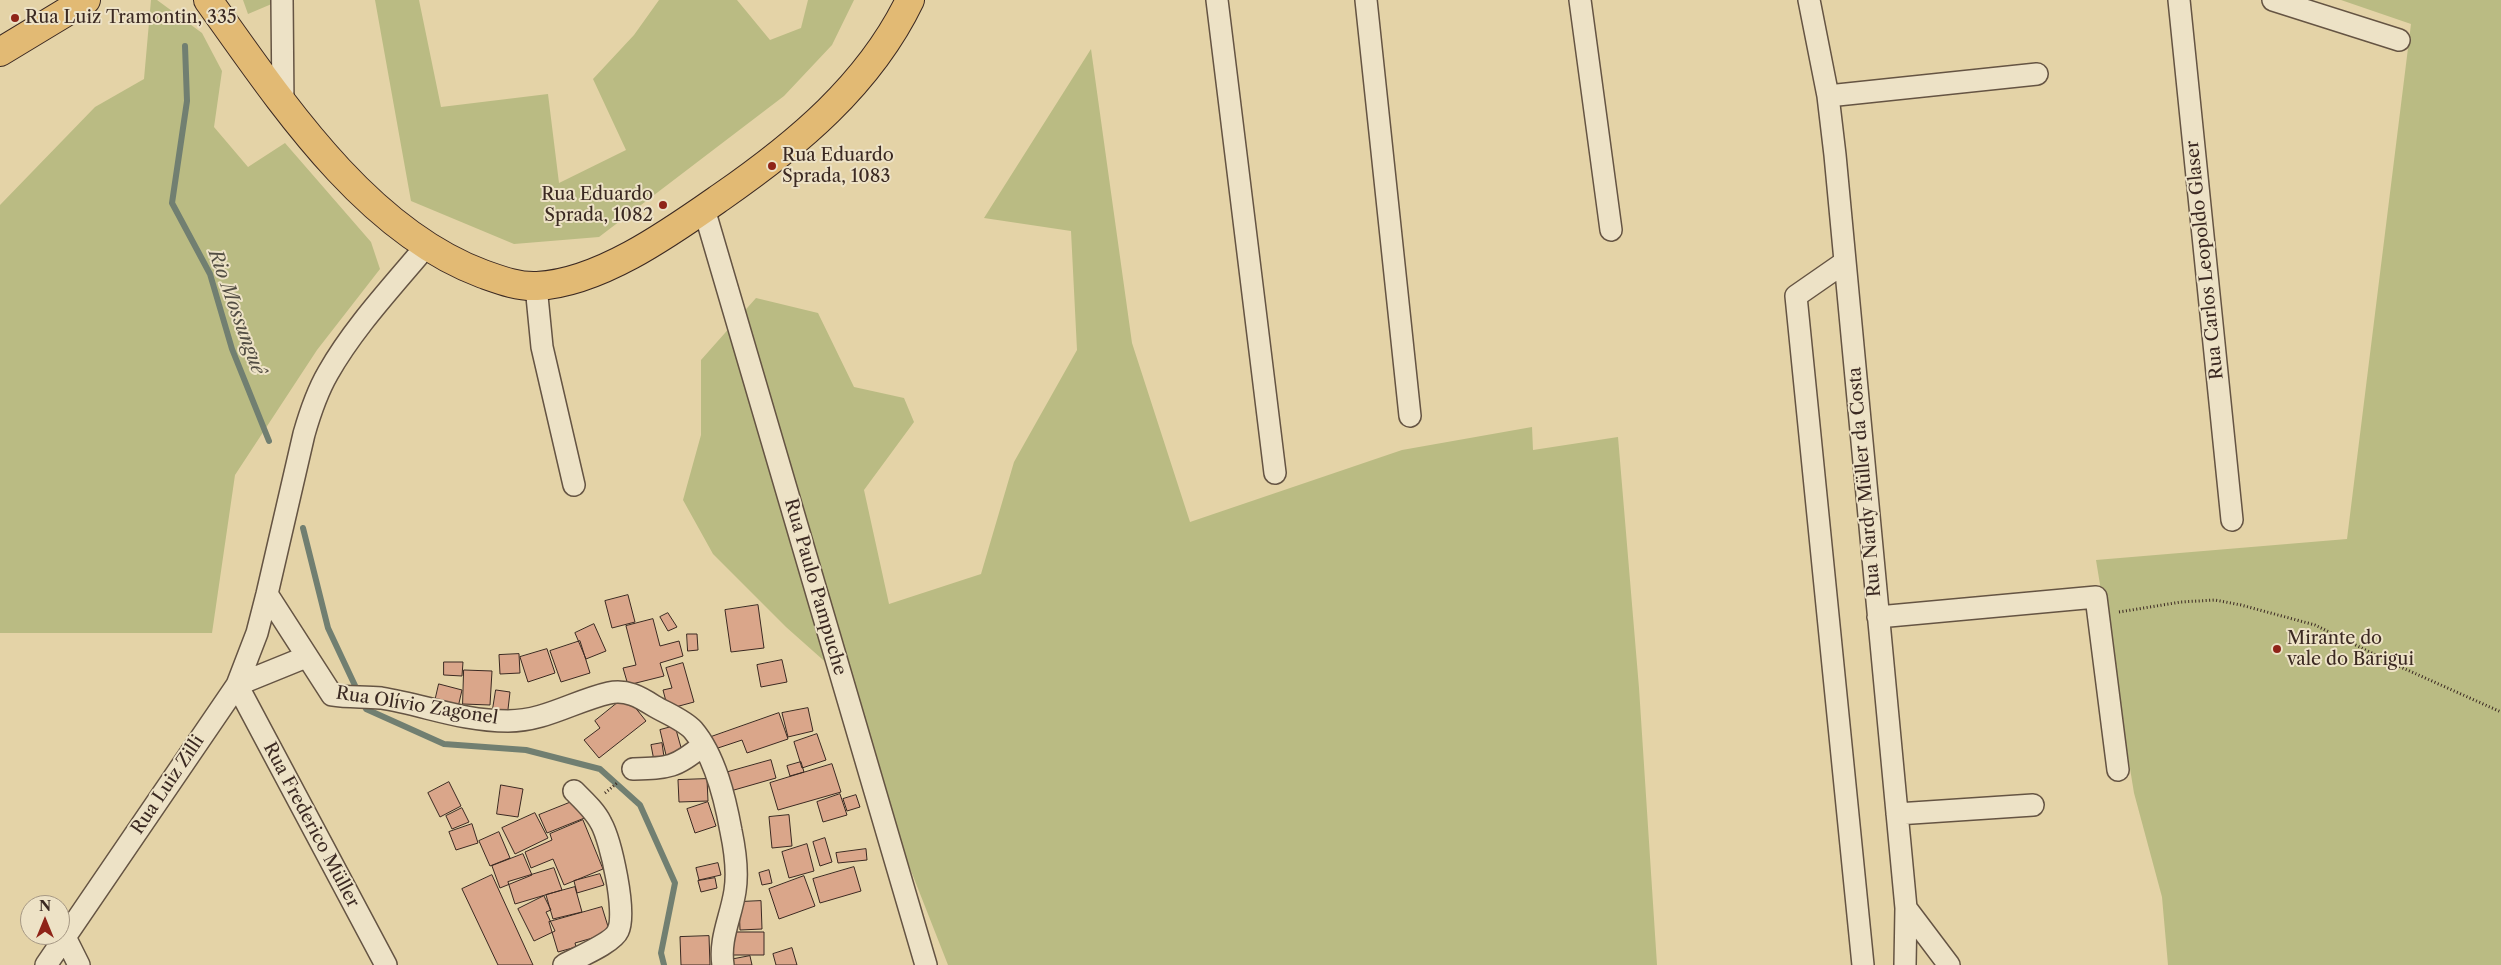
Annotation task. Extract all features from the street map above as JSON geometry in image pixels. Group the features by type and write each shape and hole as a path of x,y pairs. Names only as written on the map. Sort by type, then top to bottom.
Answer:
{"main road":[{"path":"0,52 86,0"},
{"path":"208,0 283,105 345,176 381,209 427,245 449,259 517,285 536,286 558,283 611,264 640,249 704,209 754,174 827,112 854,85 881,50 910,0"}],"street":[{"path":"282,0 283,105"},
{"path":"1217,0 1275,472"},
{"path":"1366,0 1410,416"},
{"path":"1580,0 1611,230"},
{"name":"Rua Nardy Müller da Costa","path":"1809,0 1828,96 1845,262 1906,908 1905,965"},
{"name":"Rua Carlos Leopoldo Glaser","path":"2179,0 2232,520"},
{"path":"2273,0 2399,40"},
{"path":"1828,96 2038,74"},
{"name":"Rua Paulo Pampuche","path":"704,209 926,965"},
{"path":"267,594 302,442 317,396 341,352 427,245"},
{"path":"1845,262 1796,296 1863,965"},
{"path":"536,286 542,347 574,485"},
{"name":"Rua Olívio Zagonel","path":"267,594 332,696 371,698 450,716 508,721 541,717 609,693 621,691 635,695 692,728 703,745 724,799 735,859 735,889 721,949 723,965"},
{"name":"Rua Luiz Zilli","path":"70,930 236,685 257,633 267,594"},
{"path":"1878,617 2096,597 2118,770"},
{"path":"236,685 306,657"},
{"name":"Rua Frederico Müller","path":"236,685 386,965"},
{"path":"633,770 670,767 685,761 703,745"},
{"path":"564,965 613,937 620,922 615,871 610,846 601,823 589,806 574,791"},
{"path":"1897,814 2033,805"},
{"path":"1906,908 1949,965"},
{"name":"Rua Luiz Zilli","path":"46,965 60,945"},
{"path":"69,945 79,965"}],"path":[{"path":"2098,615 2181,602 2215,600 2241,604 2315,625 2394,664 2501,712"},
{"path":"589,806 633,770"}],"green space":[{"path":"151,0 157,0 202,33 222,71 214,127 248,167 285,143 371,242 380,269 317,350 235,475 212,633 0,633 0,205 95,107 144,79"},
{"path":"243,0 281,0 248,14"},
{"path":"375,0 419,0 441,107 548,94 559,183 626,150 593,79 634,35 659,0 737,0 770,40 801,28 808,0 854,0 832,45 784,96 599,237 514,244 411,201"},
{"path":"2341,0 2501,0 2501,965 2168,965 2162,897 2134,793 2096,560 2347,539 2411,24"},
{"path":"1091,49 1132,343 1190,522 1402,450 1532,427 1533,450 1618,437 1639,688 1657,965 948,965 831,667 786,627 713,554 683,500 701,435 701,360 756,298 818,313 854,387 904,398 914,422 864,490 889,604 981,574 1014,462 1077,350 1071,231 984,218"}],"building":[{"path":"628,595 635,622 612,628 605,601"},
{"path":"758,605 764,648 731,652 725,610"},
{"path":"668,613 677,627 668,631 660,617"},
{"path":"653,619 660,646 679,641 683,656 660,663 664,676 628,685 623,668 636,665 626,626"},
{"path":"594,624 606,651 586,659 575,633"},
{"path":"687,634 697,634 698,650 688,651"},
{"path":"580,641 590,673 561,682 550,651"},
{"path":"547,649 555,673 528,682 520,657"},
{"path":"519,654 520,673 500,674 499,655"},
{"path":"782,660 787,682 761,687 757,665"},
{"path":"444,662 463,662 462,676 444,675"},
{"path":"683,663 694,702 668,709 663,690 672,688 666,668"},
{"path":"464,670 492,671 490,705 463,704"},
{"path":"439,684 462,690 456,716 433,710"},
{"path":"496,690 510,692 507,718 492,715"},
{"path":"626,696 646,721 599,758 584,740 600,728 595,721"},
{"path":"808,708 813,731 788,737 782,713"},
{"path":"779,713 788,739 747,753 742,740 715,749 711,737"},
{"path":"675,726 682,751 666,755 660,730"},
{"path":"817,734 826,760 802,768 794,742"},
{"path":"662,743 664,757 655,766 651,745"},
{"path":"771,760 776,778 727,792 721,774"},
{"path":"801,762 804,772 790,776 787,766"},
{"path":"832,764 841,792 778,810 770,783"},
{"path":"707,779 708,801 679,802 678,780"},
{"path":"449,782 461,806 440,817 428,793"},
{"path":"501,785 523,789 518,817 497,814"},
{"path":"840,794 847,815 823,822 817,802"},
{"path":"856,795 860,807 847,811 843,799"},
{"path":"579,799 587,817 547,833 539,815"},
{"path":"708,802 716,826 695,833 687,809"},
{"path":"462,808 469,822 452,829 446,816"},
{"path":"535,813 548,838 515,854 502,828"},
{"path":"789,815 792,846 772,848 769,817"},
{"path":"583,820 603,869 564,885 553,859 531,868 525,852 552,840 550,834"},
{"path":"472,824 478,843 456,850 449,832"},
{"path":"499,832 510,858 490,866 479,841"},
{"path":"825,838 832,862 820,866 813,842"},
{"path":"807,844 814,871 789,878 782,852"},
{"path":"866,849 867,860 838,863 836,853"},
{"path":"523,854 532,875 500,888 492,866"},
{"path":"718,863 721,875 699,880 696,868"},
{"path":"854,867 861,891 820,903 813,879"},
{"path":"554,868 562,890 515,904 508,882"},
{"path":"769,870 772,883 762,885 759,873"},
{"path":"600,874 604,885 577,893 574,881"},
{"path":"492,875 533,965 498,965 462,889"},
{"path":"804,876 815,906 779,919 769,889"},
{"path":"715,878 717,888 701,892 698,881"},
{"path":"575,887 582,912 553,919 546,895"},
{"path":"544,896 551,910 546,912 555,931 534,941 518,909"},
{"path":"761,901 762,929 740,930 739,902"},
{"path":"602,907 610,933 575,943 576,947 558,952 549,922"},
{"path":"733,932 764,932 764,955 733,955"},
{"path":"709,936 710,965 681,965 680,937"},
{"path":"792,948 797,965 776,965 773,954"},
{"path":"750,956 752,965 730,965 729,960"}],"waterway":[{"name":"Rio Mossunguê","path":"185,46 187,101 172,203 210,274 232,349 269,441"},
{"name":"Rio Mossunguê","path":"303,528 328,628 358,692"},
{"name":"Rio Mossunguê","path":"362,701 366,709 444,744 526,750 600,769 640,805 675,883 661,953 664,965"}],"place":[{"name":"Rua Luiz Tramontin, 335","path":"15,18"},
{"name":"Rua Eduardo Sprada, 1083","path":"772,166"},
{"name":"Rua Eduardo Sprada, 1082","path":"663,205"},
{"name":"Mirante do vale do Barigui","path":"2277,649"}]}
